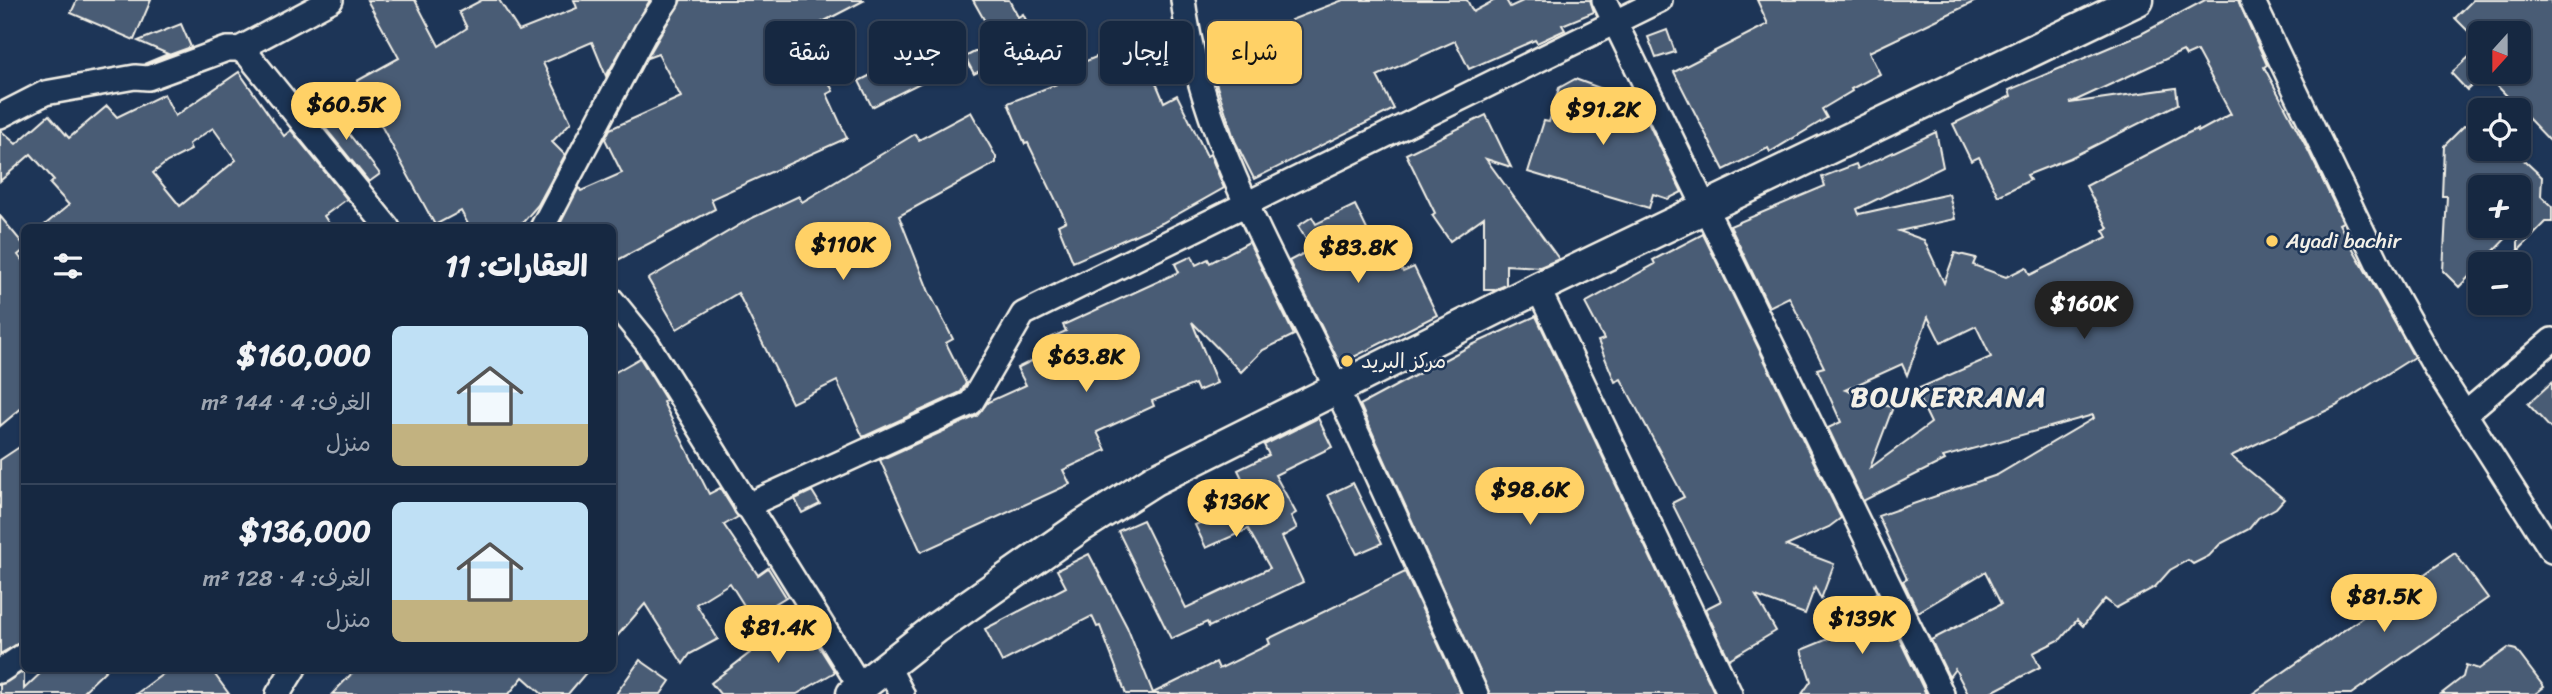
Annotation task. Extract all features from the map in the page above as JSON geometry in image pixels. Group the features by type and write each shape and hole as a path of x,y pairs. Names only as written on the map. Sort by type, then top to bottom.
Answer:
{"street":[{"path":"0,116 45,93 135,77 148,78 227,49 239,49 331,0"},
{"path":"544,224 646,31 667,0"},
{"path":"1183,0 1188,41 1201,86 1247,204 1336,388 1476,694"},
{"path":"1604,0 1942,694"},
{"path":"746,506 971,403 1023,314 1660,0"},
{"path":"616,305 647,343 856,690 1082,526 1154,480 1538,288 2138,0"},
{"path":"2252,0 2384,276 2465,414 2552,551"},
{"path":"239,49 248,55 385,224"},
{"path":"1538,288 1730,694"},
{"path":"2465,414 2552,340"},
{"path":"0,671 21,657"},
{"path":"887,665 902,694"},
{"path":"278,694 292,672"}],"building":[{"path":"77,0 151,0 134,40 71,13"},
{"path":"367,0 415,0 439,46 467,28 459,12 482,0 499,0 519,31 577,8 574,0 650,0 606,76 592,42 543,63 571,122 552,142 565,155 538,205 521,224 468,224 461,211 434,224 357,81 399,58"},
{"path":"681,0 865,0 824,21 765,21 765,84 830,84 833,91 827,94 847,138 711,199 715,209 616,261 616,224 560,224 579,187 581,191 622,173 605,139 610,129 681,97 658,54 647,58"},
{"path":"973,0 1009,0 1018,17 1023,14 1026,21 985,21"},
{"path":"1343,0 1467,0 1473,12 1495,0 1506,0 1510,7 1525,0 1590,0 1594,12 1562,25 1565,30 1537,43 1535,40 1469,69 1455,41 1377,76 1394,109 1254,179 1235,141 1216,84 1302,84 1302,21 1291,20"},
{"path":"1757,0 1978,0 1869,52 1880,74 1851,89 1852,91 1822,109 1827,118 1770,152 1768,148 1724,170 1674,72 1768,24"},
{"path":"2205,0 2238,0 2267,65 2264,67 2343,222 2339,224 2414,357 2336,406 2231,456 2284,499 2276,508 2258,518 2249,529 2220,544 2209,556 2193,564 2188,560 2170,570 2155,587 2116,608 2105,599 2083,626 2077,620 2061,639 2033,653 2040,667 1988,694 1968,694 1955,669 1949,677 1931,640 2001,604 1985,572 1918,612 1903,581 1907,579 1878,516 1997,475 2094,418 2093,415 1943,457 1945,460 1863,501 1828,428 1841,422 1817,369 1824,367 1789,297 1769,307 1730,226 1825,186 1822,177 1856,164 1858,169 1936,132 1943,167 1857,209 1859,214 1949,194 1955,219 1899,231 1924,240 1944,283 1955,253 1976,258 1973,265 2006,277 2026,267 2030,275 2107,237 2103,230 2108,228 2086,186 2231,114 2197,51 2186,56 2183,51 2070,103 2176,88 2178,104 2070,158 2027,175 2030,180 1998,196 1979,157 1971,161 1953,124 2011,96 2009,90 2141,34","holes":["1928,317 1941,343 1976,326 1991,357 1915,390 1931,423 1870,468 1893,407 1845,390 1902,364 1907,375"]},
{"path":"2473,0 2552,0 2552,143 2531,121 2531,98 2509,98 2495,84 2531,84 2531,21 2468,21 2468,31 2455,18"},
{"path":"181,24 191,47 144,64 168,54 138,41"},
{"path":"1667,30 1675,52 1656,58 1648,37"},
{"path":"980,49 980,71 974,74 966,56"},
{"path":"1100,55 1100,84 1156,84 1164,102 1177,95 1207,156 1210,154 1224,188 1162,223 1073,262 1058,225 1066,221 1028,143 1025,144 1008,103 1057,84 1086,84 1086,61"},
{"path":"2468,58 2468,84 2474,84 2467,90 2451,73"},
{"path":"239,72 284,136 291,130 347,199 324,216 329,224 46,224 69,205 50,184 54,180 31,154 0,181 0,130 16,144 49,115 69,138 107,106 117,117 164,94 175,116","holes":["213,128 236,160 180,206 153,173 167,162 191,150 189,144"]},
{"path":"869,76 869,84 918,84 872,107 859,81"},
{"path":"1575,79 1638,102 1682,192 1668,199 1653,194 1649,208 1528,172 1544,121 1549,122 1559,88"},
{"path":"325,103 380,174 369,182 313,113"},
{"path":"971,112 996,157 996,163 899,216 929,292 953,339 946,343 966,383 961,392 863,437 837,381 792,403 738,293 677,329 648,279 748,220 799,196 802,202 915,134 919,140"},
{"path":"1486,115 1511,167 1486,159 1559,259 1540,267 1506,265 1506,285 1494,290 1484,290 1484,217 1450,241 1432,215 1435,213 1406,154"},
{"path":"2464,126 2468,126 2468,161 2525,161 2542,177 2541,196 2552,207 2552,222 2546,222 2531,238 2531,175 2468,175 2468,238 2506,238 2493,252 2468,252 2468,278 2459,287 2443,271 2447,196 2442,196 2444,146"},
{"path":"1355,205 1371,238 1383,232 1403,272 1414,267 1437,315 1340,364 1289,261 1312,249 1298,226 1312,217 1316,224"},
{"path":"0,216 21,241 21,252 18,255 21,259 21,408 0,426"},
{"path":"1703,234 1841,518 1829,527 1786,546 1834,564 1821,599 1815,587 1805,614 1756,596 1776,631 1729,659 1705,609 1721,601 1672,503 1684,497 1621,379 1615,382 1598,341 1604,339 1585,303 1655,264 1653,260"},
{"path":"2517,238 2531,238 2518,251"},
{"path":"1249,242 1294,335 1263,350 1241,372 1192,322 1217,383 1198,391 1195,384 1152,401 1154,406 1097,432 1106,450 1063,470 1070,484 921,552 880,460 977,416 988,402 1026,385 1017,368 1052,351 1046,340 1066,331 1063,325 1179,272 1175,264 1192,256 1196,265 1208,259 1210,263"},
{"path":"1536,316 1715,694 1490,694 1360,405 1472,345"},
{"path":"640,358 666,400 663,402 709,494 720,488 738,517 724,525 758,575 768,568 786,597 752,618 730,583 696,604 718,639 690,654 683,664 645,604 616,637 616,372"},
{"path":"2552,382 2552,430 2528,404"},
{"path":"1318,418 1332,447 1275,475 1296,513 1291,516 1297,528 1282,537 1303,582 1209,627 1207,622 1171,639 1118,531 1143,520 1186,608 1270,568 1248,529 1206,548 1195,525 1252,499 1238,470 1269,455 1264,445"},
{"path":"21,446 21,643 0,654 0,460"},
{"path":"1353,483 1382,543 1357,554 1328,495"},
{"path":"812,491 820,504 802,513 795,499"},
{"path":"2455,553 2488,598 2351,694 2252,694"},
{"path":"1089,554 1127,627 1153,693 1216,662 1219,669 1270,644 1268,639 1405,572 1461,694 1126,694 1100,626 1097,627 1092,616 1002,662 985,629 1066,587 1057,570"},
{"path":"1877,593 1926,694 1802,694 1811,681 1801,650 1850,630 1824,621"},
{"path":"799,615 835,672 797,694 720,694 711,683"},
{"path":"2508,648 2516,650 2544,687 2535,694 2441,694 2463,677 2466,665 2479,669"},
{"path":"640,660 670,681 661,694 616,694"},
{"path":"22,672 24,689 42,672 104,672 81,694 0,694 0,685"},
{"path":"166,672 213,672 229,694 136,694"},
{"path":"353,672 587,672 568,694 542,694 523,677 509,694 332,694"}],"place":[{"name":"Ayadi bachir","path":"2272,241"},
{"name":"مركز البريد","path":"1347,361"}],"district":[{"name":"BOUKERRANA","path":"1949,396"}]}
